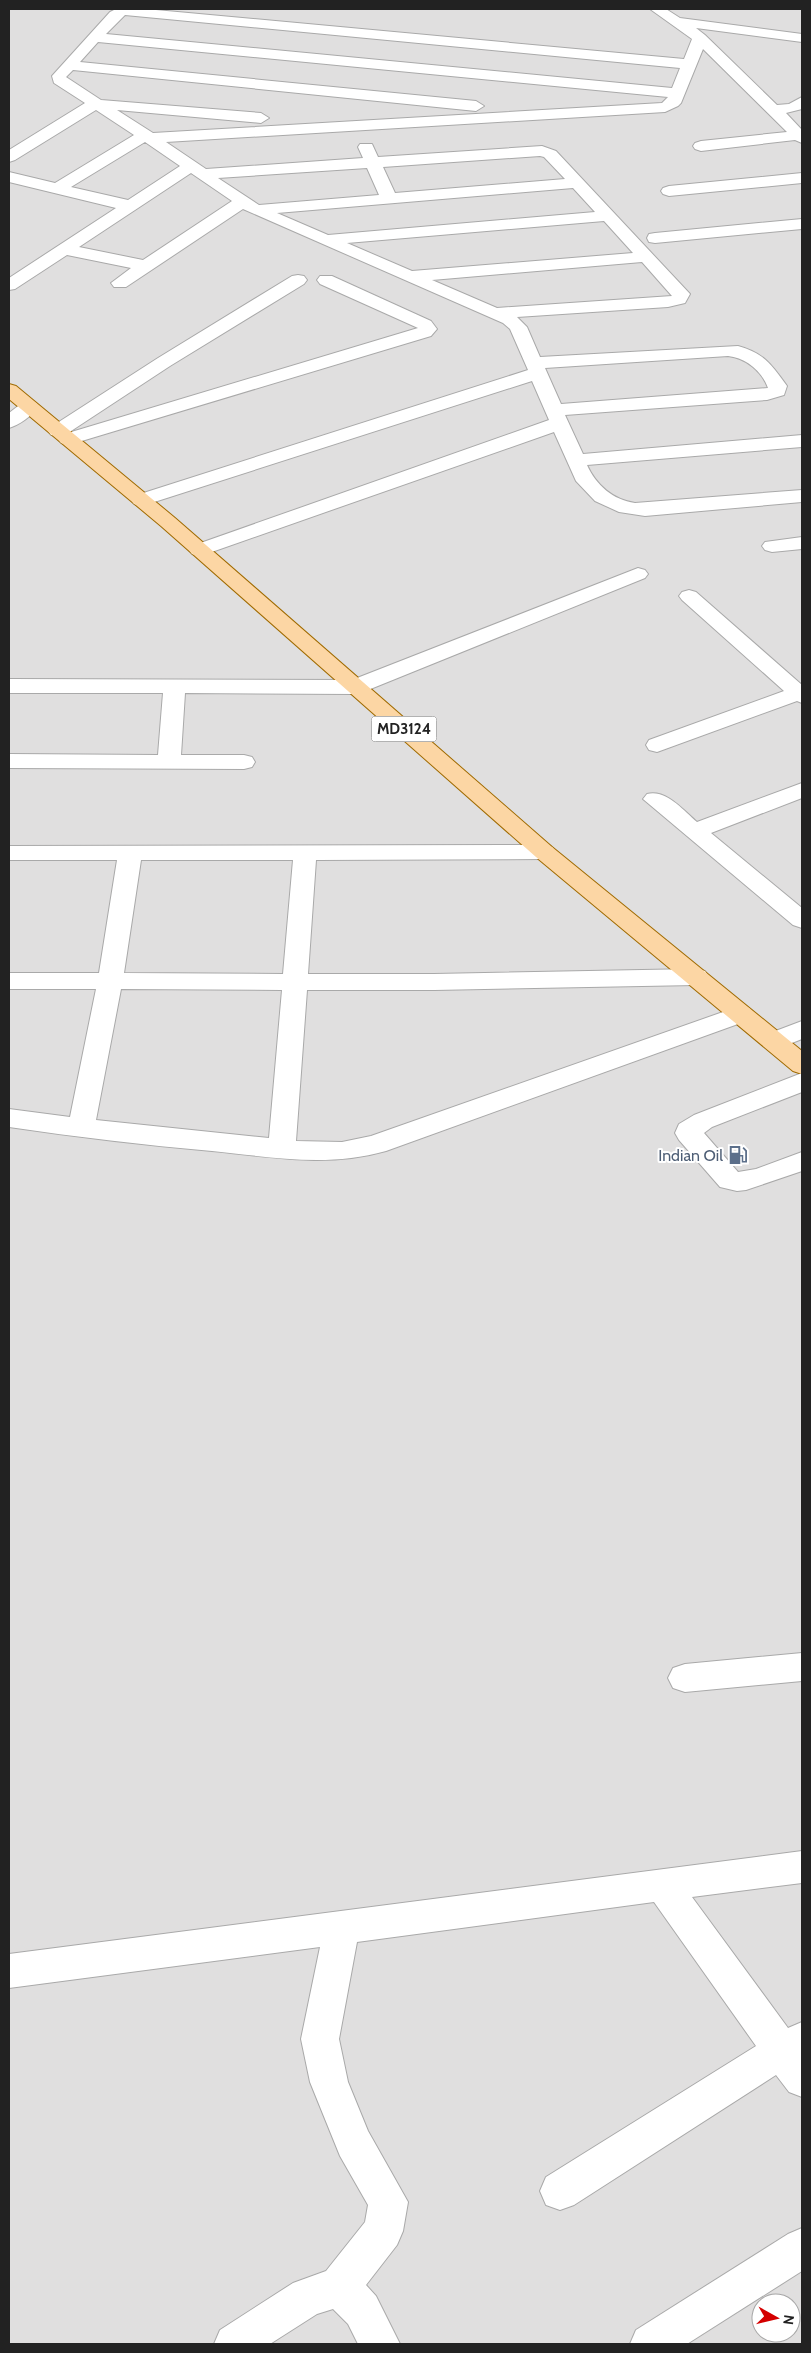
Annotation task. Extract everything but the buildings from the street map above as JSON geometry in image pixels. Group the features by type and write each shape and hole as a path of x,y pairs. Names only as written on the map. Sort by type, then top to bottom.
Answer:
{"main road":[{"name":"MD3124","path":"9,390 199,550 544,852 802,1065"}],"street":[{"path":"657,9 700,38 801,136"},
{"path":"689,64 123,11 115,15 94,37 59,76 59,80 248,206 496,313 518,327 583,476 595,492 612,504 630,510 802,496"},
{"path":"676,22 802,38"},
{"path":"252,52 272,24"},
{"path":"94,37 677,93"},
{"path":"57,189 147,137 555,115 665,107 673,103 700,38"},
{"path":"335,91 351,62"},
{"path":"69,66 237,81 555,115"},
{"path":"215,114 237,81"},
{"path":"35,141 68,86"},
{"path":"774,110 793,108 802,102"},
{"path":"9,157 95,104 357,126"},
{"path":"357,126 388,197"},
{"path":"701,146 801,136"},
{"path":"9,285 130,206 195,171 542,151 550,154 681,294 679,299 496,313"},
{"path":"9,177 130,206"},
{"path":"669,191 802,178"},
{"path":"120,283 145,266 248,206 577,183"},
{"path":"326,240 608,216"},
{"path":"655,238 802,224"},
{"path":"64,249 145,266"},
{"path":"409,276 646,257"},
{"path":"63,435 164,362 298,280"},
{"path":"63,435 425,332 428,329 425,325 326,280"},
{"path":"141,500 536,368 719,351 743,352 753,356 778,386 777,391 766,394 557,417 199,550"},
{"path":"9,422 29,407"},
{"path":"576,460 802,441"},
{"path":"772,546 802,544"},
{"path":"10,691 175,686 356,687 638,574"},
{"path":"657,745 801,695 688,596"},
{"path":"169,762 175,686"},
{"path":"9,761 244,762"},
{"path":"694,831 802,790"},
{"path":"655,799 797,911"},
{"path":"282,1149 304,852"},
{"path":"9,853 544,852"},
{"path":"82,1128 110,982 130,853"},
{"path":"9,982 434,982 696,977"},
{"path":"9,1118 82,1128 282,1149 304,1151 342,1150 376,1144 740,1014"},
{"path":"774,1042 802,1029"},
{"path":"802,1082 695,1124 688,1130 730,1180 735,1182 750,1180 802,1161"},
{"path":"685,1678 802,1667"},
{"path":"9,1971 802,1867"},
{"path":"560,2191 795,2056 662,1885"},
{"path":"234,2344 307,2297 339,2287 383,2231 388,2202 354,2143 329,2082 320,2039 342,1928"},
{"path":"650,2344 802,2248"},
{"path":"339,2287 362,2310 380,2344"}],"shaded area":[{"path":"9,9 802,9 802,2344 9,2344"}],"place":[{"name":"Indian Oil","path":"738,1155"}]}
